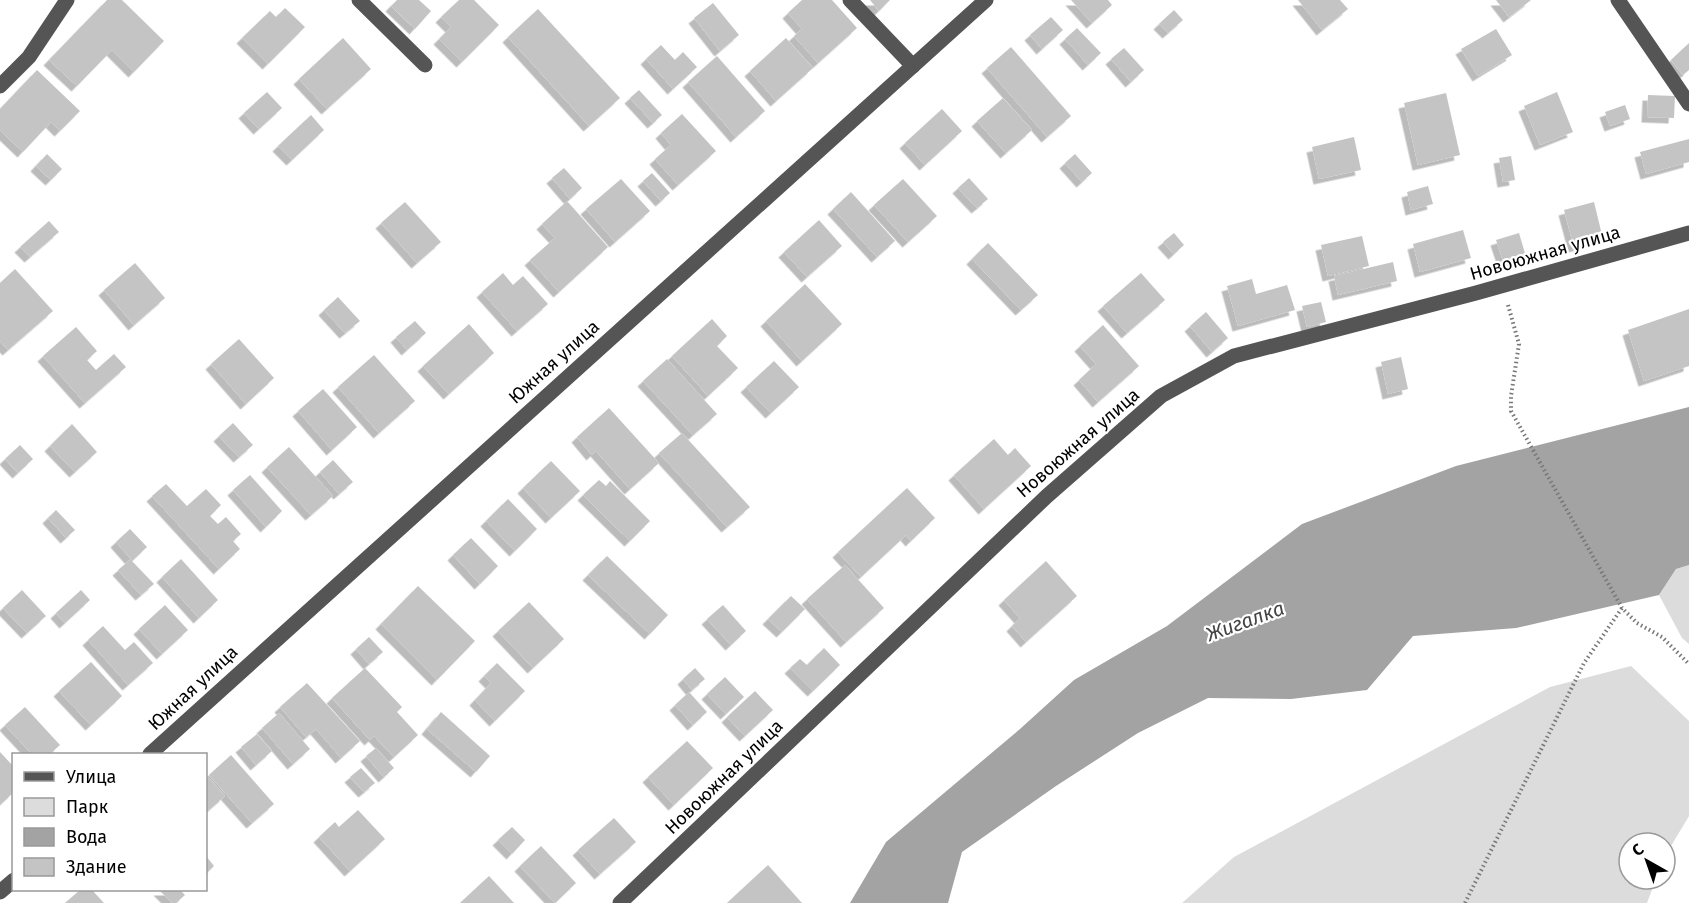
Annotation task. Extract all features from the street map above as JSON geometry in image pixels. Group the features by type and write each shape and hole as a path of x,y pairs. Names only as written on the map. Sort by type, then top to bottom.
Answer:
{"street":[{"path":"0,86 29,57 67,0"},
{"path":"359,0 425,65"},
{"path":"850,0 913,66"},
{"name":"Южная улица","path":"151,753 986,0"},
{"path":"1618,0 1689,104"},
{"name":"Новоюжная улица","path":"620,903 1047,496 1161,396 1234,356 1689,233"},
{"path":"0,892 12,882"}],"path":[{"path":"1503,285 1519,344 1511,411 1622,608 1637,622 1662,637 1689,664"},
{"path":"1465,903 1584,663 1622,608"}],"green space":[{"path":"1689,565 1689,644 1682,638 1659,595 1676,569"},
{"path":"1631,666 1689,721 1689,816 1677,836 1677,831 1617,831 1617,891 1652,891 1647,903 1182,903 1234,857 1550,687"}],"water":[{"name":"Жигалка","path":"1689,407 1689,565 1676,569 1659,595 1516,628 1413,636 1367,690 1291,699 1208,698 1138,733 1056,786 962,852 948,903 850,903 886,842 1020,729 1074,680 1167,626 1302,524 1456,466"}],"building":[{"path":"107,0 122,0 164,41 134,72 112,50 77,86 49,60"},
{"path":"397,0 419,0 431,11 415,29 391,6"},
{"path":"459,0 474,0 499,25 462,62 439,39 451,27 441,17"},
{"path":"802,0 832,0 857,28 818,63 794,36 802,29 788,13"},
{"path":"870,0 890,0 879,11"},
{"path":"1071,0 1108,0 1112,5 1092,23"},
{"path":"1298,0 1340,0 1348,9 1322,30"},
{"path":"1496,0 1531,0 1509,17"},
{"path":"713,3 739,35 720,51 694,18"},
{"path":"285,8 305,27 268,64 242,38 270,11 276,17"},
{"path":"538,9 620,98 589,126 508,37"},
{"path":"1174,10 1183,20 1168,33 1159,24"},
{"path":"1051,17 1063,30 1042,49 1030,35"},
{"path":"1077,28 1101,53 1088,65 1065,39"},
{"path":"1496,29 1512,55 1478,76 1461,49"},
{"path":"343,38 371,69 327,109 299,79"},
{"path":"786,38 813,68 776,101 750,71"},
{"path":"1689,43 1689,70 1683,75 1671,60"},
{"path":"661,45 675,60 683,52 697,67 673,89 646,59"},
{"path":"1011,47 1071,116 1047,137 987,68"},
{"path":"1124,48 1144,70 1131,82 1111,59"},
{"path":"717,56 765,111 736,137 688,82"},
{"path":"37,70 80,111 60,131 51,122 23,152 0,130 0,109"},
{"path":"639,90 662,115 653,123 630,98"},
{"path":"267,92 282,108 259,129 244,113"},
{"path":"1557,92 1573,132 1540,145 1524,106"},
{"path":"1446,93 1460,155 1418,165 1404,103"},
{"path":"1648,95 1675,96 1674,118 1647,117"},
{"path":"1003,98 1032,130 1006,153 977,121"},
{"path":"1625,105 1630,119 1610,126 1605,112"},
{"path":"942,109 962,131 925,165 905,143"},
{"path":"682,114 716,151 678,185 655,159 671,145 661,133"},
{"path":"311,115 324,130 292,160 278,146"},
{"path":"1354,137 1361,170 1319,179 1312,147"},
{"path":"1689,139 1689,162 1646,174 1640,152"},
{"path":"47,154 62,169 51,180 36,166"},
{"path":"1075,154 1092,173 1082,182 1065,163"},
{"path":"1511,156 1515,180 1503,182 1499,158"},
{"path":"564,168 582,188 570,199 552,178"},
{"path":"652,173 670,193 661,201 643,181"},
{"path":"969,178 988,199 977,208 958,188"},
{"path":"621,179 650,211 615,242 586,209"},
{"path":"903,179 937,216 908,242 874,205"},
{"path":"1428,186 1433,204 1411,210 1407,192"},
{"path":"851,192 895,241 877,257 833,209"},
{"path":"567,201 608,247 559,292 530,260 555,238 542,224"},
{"path":"405,202 441,242 417,263 381,223"},
{"path":"1594,202 1603,239 1574,247 1564,210"},
{"path":"819,220 842,246 807,277 784,252"},
{"path":"49,221 59,232 30,257 20,247"},
{"path":"1463,230 1471,258 1420,272 1413,244"},
{"path":"1174,233 1184,245 1174,254 1163,242"},
{"path":"1519,233 1527,260 1505,267 1496,240"},
{"path":"1362,236 1369,266 1328,276 1321,245"},
{"path":"988,243 1038,295 1021,310 972,259"},
{"path":"1393,262 1397,281 1338,295 1334,276"},
{"path":"135,263 165,298 134,325 104,290"},
{"path":"15,269 53,311 8,350 0,341 0,283"},
{"path":"503,273 513,285 523,276 548,304 517,331 482,292"},
{"path":"1141,273 1165,300 1127,333 1103,306"},
{"path":"1252,279 1256,294 1287,285 1295,310 1238,326 1227,286"},
{"path":"805,284 842,324 802,361 766,321"},
{"path":"338,297 360,321 345,333 324,310"},
{"path":"1321,302 1326,322 1307,327 1302,306"},
{"path":"1689,309 1689,366 1644,381 1628,330"},
{"path":"1206,312 1228,338 1212,352 1190,326"},
{"path":"712,319 727,336 717,346 738,368 708,396 672,356"},
{"path":"415,321 426,333 407,350 396,337"},
{"path":"469,324 494,353 449,394 423,366"},
{"path":"1103,325 1139,366 1098,402 1079,380 1096,364 1080,346"},
{"path":"76,327 97,351 87,360 96,370 114,354 126,367 85,403 43,356"},
{"path":"239,339 274,378 246,404 211,364"},
{"path":"374,355 415,401 379,433 338,387"},
{"path":"1401,357 1408,389 1388,394 1381,362"},
{"path":"667,359 717,414 693,435 643,381"},
{"path":"774,361 799,387 771,413 746,387"},
{"path":"323,389 357,427 332,450 298,411"},
{"path":"609,408 659,463 630,489 596,451 592,455 577,437"},
{"path":"233,423 253,445 239,457 219,436"},
{"path":"72,424 97,452 75,472 50,446"},
{"path":"682,433 750,507 727,527 659,453"},
{"path":"994,439 1008,455 1015,448 1031,466 984,509 954,475"},
{"path":"20,445 33,459 18,473 5,459"},
{"path":"289,447 333,496 311,515 267,467"},
{"path":"333,460 353,482 339,494 320,472"},
{"path":"551,461 580,491 551,518 523,488"},
{"path":"250,475 282,511 266,527 233,490"},
{"path":"599,480 606,486 610,481 650,521 630,541 583,495"},
{"path":"166,484 187,506 206,489 221,505 210,516 218,524 226,517 241,534 233,541 240,549 219,569 152,496"},
{"path":"907,488 935,518 911,541 906,535 861,577 838,552"},
{"path":"508,499 537,529 515,551 486,521"},
{"path":"56,510 75,530 66,538 48,518"},
{"path":"130,529 147,547 132,561 154,584 141,595 118,570 131,559 116,542"},
{"path":"471,538 498,566 480,584 453,555"},
{"path":"607,556 668,615 650,634 588,575"},
{"path":"181,559 218,600 199,618 162,577"},
{"path":"1046,561 1077,596 1026,642 1012,626 1020,618 1004,600"},
{"path":"845,565 884,608 846,642 807,599"},
{"path":"418,586 475,641 437,680 381,624"},
{"path":"22,590 46,616 27,633 3,608"},
{"path":"81,590 90,600 65,623 56,613"},
{"path":"791,596 805,609 782,632 768,619"},
{"path":"529,602 564,639 533,668 498,631"},
{"path":"165,605 188,630 162,654 139,629"},
{"path":"723,605 746,631 731,645 707,619"},
{"path":"103,626 125,650 134,642 153,663 128,685 88,640"},
{"path":"369,637 383,652 369,664 356,649"},
{"path":"824,648 840,665 813,691 790,668 800,659 807,665"},
{"path":"91,662 122,696 91,725 59,691"},
{"path":"497,663 525,691 495,721 475,700 491,683 484,676"},
{"path":"365,668 402,707 397,712 418,735 394,757 374,736 370,740 332,698"},
{"path":"695,668 705,679 692,690 683,679"},
{"path":"725,677 744,697 726,714 707,694"},
{"path":"307,683 360,741 341,758 316,729 306,737 280,707"},
{"path":"755,691 773,710 745,736 727,717"},
{"path":"689,692 707,712 693,725 675,705"},
{"path":"25,707 60,745 51,753 31,753 5,725"},
{"path":"441,712 490,756 476,772 427,729"},
{"path":"279,713 310,749 293,764 262,728"},
{"path":"257,734 272,751 256,765 241,747"},
{"path":"687,741 713,768 674,805 648,777"},
{"path":"376,748 394,768 384,777 366,756"},
{"path":"0,752 12,765 12,794 0,805"},
{"path":"231,755 274,804 252,823 209,775"},
{"path":"361,768 375,783 364,792 350,777"},
{"path":"209,778 225,796 209,810 207,807 207,779"},
{"path":"358,810 385,839 350,871 319,837 335,822 339,827"},
{"path":"614,818 636,842 600,874 578,850"},
{"path":"512,827 525,840 512,854 498,840"},
{"path":"541,846 576,883 555,903 520,866"},
{"path":"207,857 214,866 207,873"},
{"path":"768,865 802,903 727,903"},
{"path":"489,876 514,903 460,903"},
{"path":"79,891 93,891 104,903 65,903"},
{"path":"160,891 181,891 185,895 176,903 172,903"}]}
